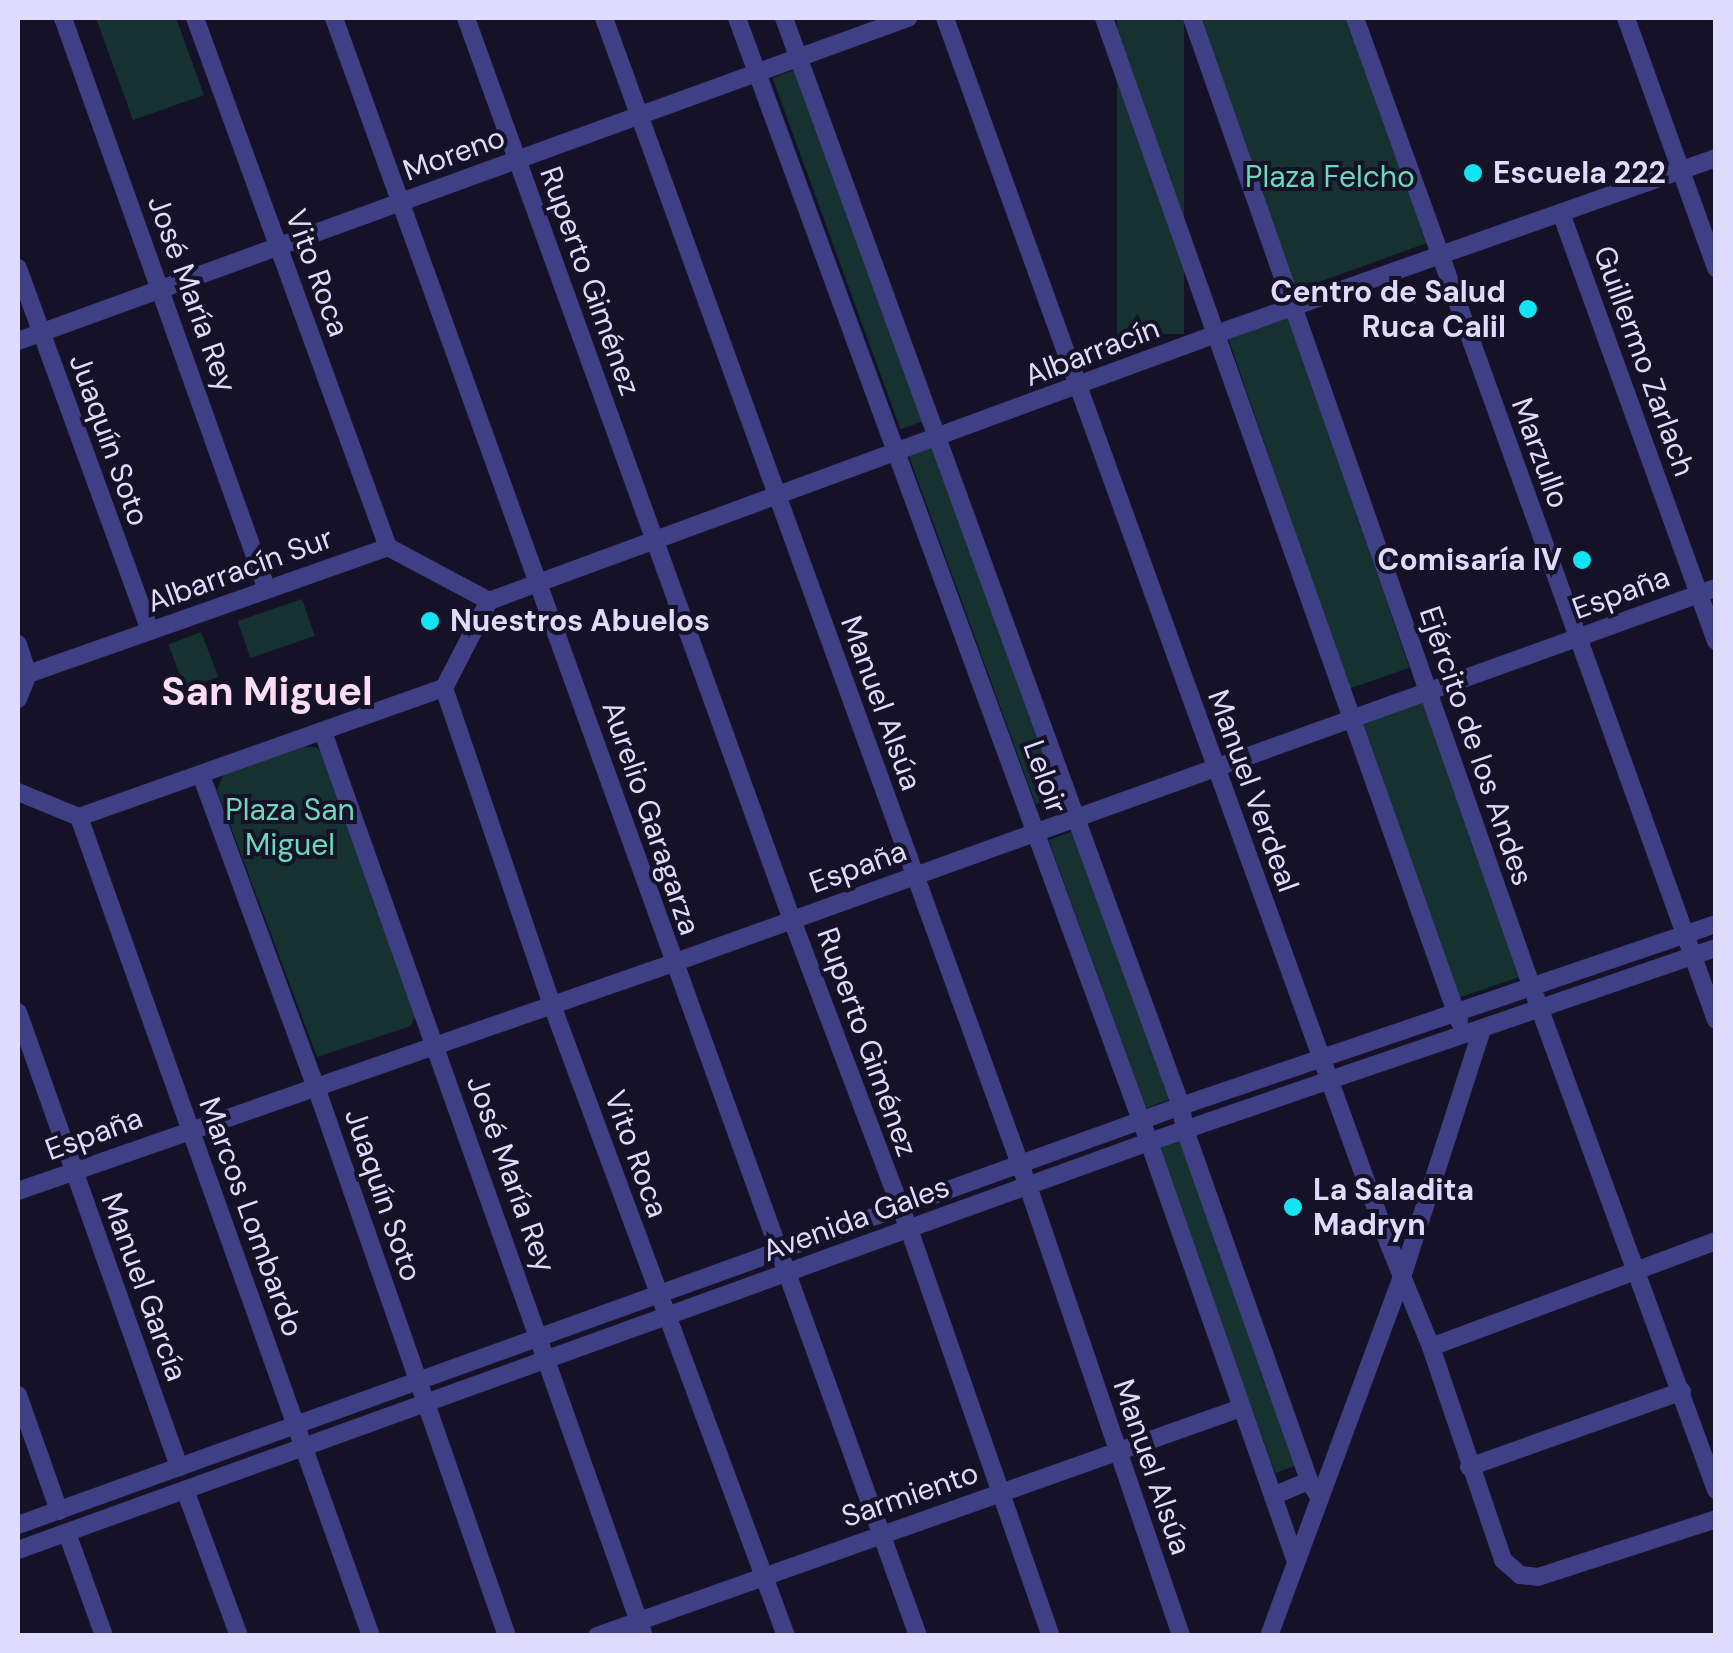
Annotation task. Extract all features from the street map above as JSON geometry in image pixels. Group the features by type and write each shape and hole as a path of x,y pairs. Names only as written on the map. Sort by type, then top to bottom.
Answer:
{"street":[{"name":"José María Rey","path":"63,18 268,590"},
{"name":"Vito Roca","path":"196,18 388,547"},
{"name":"Aurelio Garagarza","path":"334,18 918,1636"},
{"name":"Ruperto Giménez","path":"466,18 792,920 909,1229 1050,1636"},
{"name":"Manuel Alsúa","path":"604,18 1028,1186 1181,1636"},
{"name":"Leloir","path":"737,18 1142,1122 1295,1558"},
{"name":"Leloir","path":"784,18 1181,1106 1185,1130 1309,1481 1320,1498"},
{"name":"Moreno","path":"18,341 908,18"},
{"name":"Manuel Verdeal","path":"946,18 1329,1082 1432,1347 1468,1467 1503,1560 1520,1575 1538,1577 1716,1519"},
{"path":"1104,18 1456,1012 1472,1034 1402,1276 1269,1636"},
{"name":"Ejército de los Andes","path":"1192,18 1531,985 1716,1490"},
{"name":"Marzullo","path":"1356,18 1716,1020"},
{"path":"1626,18 1716,268"},
{"name":"Albarracín","path":"489,601 1219,334 1716,158"},
{"name":"Guillermo Zarlach","path":"1562,213 1707,591 1716,641"},
{"name":"Juaquín Soto","path":"18,268 150,631"},
{"path":"18,792 79,817 444,688 489,601 388,547"},
{"name":"Albarracín Sur","path":"28,674 388,547"},
{"name":"España","path":"18,1191 552,1006 1707,591"},
{"path":"18,644 28,674 18,699"},
{"name":"Vito Roca","path":"444,688 552,1006 786,1636"},
{"name":"José María Rey","path":"323,732 541,1336 641,1628"},
{"name":"Juaquín Soto","path":"201,775 316,1086 507,1636"},
{"name":"Marcos Lombardo","path":"79,817 307,1447 371,1636"},
{"name":"Avenida Gales","path":"18,1525 1181,1106 1716,924"},
{"name":"Avenida Gales","path":"18,1550 1149,1142 1541,1012 1716,948"},
{"name":"Manuel García","path":"18,1012 179,1467"},
{"path":"1432,1347 1716,1241"},
{"path":"1468,1467 1682,1391"},
{"path":"18,1395 59,1511"},
{"name":"Sarmiento","path":"597,1636 641,1628 765,1576 1241,1408"},
{"path":"1273,1496 1309,1481"},
{"path":"186,1490 239,1636"},
{"path":"67,1533 104,1636"}],"green space":[{"path":"96,18 176,18 204,95 133,120"},
{"path":"1117,18 1184,18 1184,334 1117,334"},
{"name":"Plaza Felcho","path":"1199,18 1346,18 1427,243 1297,290"},
{"path":"797,69 925,420 900,429 773,78"},
{"path":"1289,318 1409,668 1349,689 1228,339"},
{"path":"933,446 1060,796 1036,804 909,455"},
{"path":"302,599 315,636 250,658 238,621"},
{"path":"201,632 218,677 186,689 168,645"},
{"path":"1424,702 1519,977 1458,998 1363,723"},
{"name":"Plaza San Miguel","path":"304,747 316,747 324,755 416,1013 411,1026 317,1057 217,790 223,775"},
{"path":"1074,831 1171,1099 1146,1108 1049,840"},
{"path":"1181,1138 1300,1464 1275,1473 1157,1147"}],"place":[{"name":"Escuela 222","path":"1473,173"},
{"name":"Centro de Salud Ruca Calil","path":"1528,309"},
{"name":"Comisaría IV","path":"1582,560"},
{"name":"Nuestros Abuelos","path":"430,621"},
{"name":"La Saladita Madryn","path":"1293,1207"}],"district":[{"name":"San Miguel","path":"267,691"}]}
